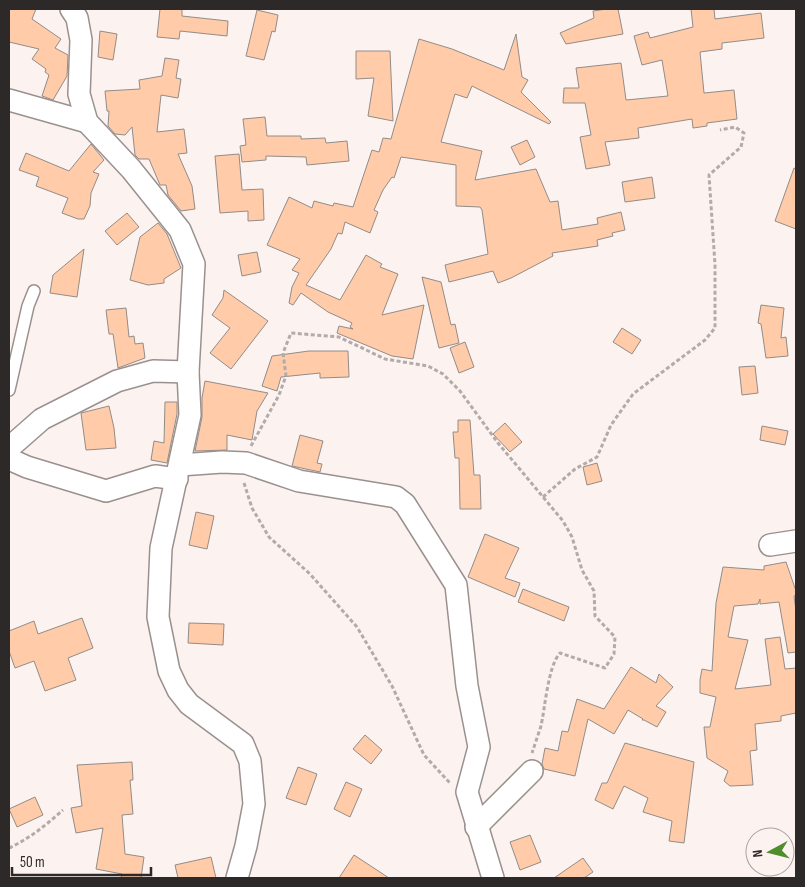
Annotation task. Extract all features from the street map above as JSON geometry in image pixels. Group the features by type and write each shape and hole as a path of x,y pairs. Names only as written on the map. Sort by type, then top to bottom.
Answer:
{"street":[{"path":"71,9 77,18 81,40 79,94 87,122 141,182 180,230 191,253 194,277 188,372 190,415 161,548 158,617 169,671 178,690 189,704 243,744 250,761 254,804 248,837 237,878"},
{"path":"9,100 87,122"},
{"path":"9,448 42,419 117,381 153,371 188,372"},
{"path":"9,459 106,491 155,476 236,462 299,480 396,496 410,511 456,584 467,686 479,748 467,792 492,878"},
{"path":"770,545 796,541"},
{"path":"476,827 532,771"}],"lane":[{"path":"9,390 28,306 34,291"}],"path":[{"path":"543,497 575,469 597,457 611,425 633,394 705,340 714,328 715,265 709,175 741,148 744,133 734,127 720,130"},
{"path":"469,803 424,755 392,686 357,627 310,574 269,537 252,508 236,462 256,440 280,395 286,376 283,353 292,334 339,337 386,360 428,366 443,374 460,391 572,537 582,570 594,591 594,616 614,637 614,654 605,668 560,654 556,658 548,680 541,725 531,758 532,771"},
{"path":"9,848 22,842 63,810"}],"building":[{"path":"9,9 36,9 32,19 61,39 55,48 68,55 67,76 53,100 42,96 49,75 45,72 46,69 32,59 39,49 9,42"},
{"path":"160,9 182,9 182,16 228,21 227,36 180,31 179,39 157,37"},
{"path":"618,9 623,34 566,44 560,33 594,18 593,11"},
{"path":"691,9 714,9 715,19 761,13 764,38 722,43 722,49 700,52 704,93 734,90 737,119 707,123 707,126 693,128 692,119 638,128 639,138 605,142 610,165 586,169 580,137 591,135 585,103 563,103 564,88 579,88 576,68 621,63 626,100 668,96 662,60 642,65 634,36 648,32 650,38 693,27"},
{"path":"257,10 278,15 275,32 272,31 264,60 246,56"},
{"path":"100,31 117,34 113,60 98,57"},
{"path":"516,34 522,77 528,80 521,92 551,122 549,124 472,86 467,98 455,94 441,142 482,151 475,180 536,169 550,202 558,201 562,230 598,224 597,218 621,212 625,230 612,233 613,236 597,240 598,246 552,253 553,256 498,283 493,271 449,282 445,265 488,254 482,210 480,207 456,206 456,165 401,157 394,178 392,177 383,190 374,210 378,212 370,233 345,222 342,234 338,233 331,249 306,285 340,300 366,255 382,264 380,267 398,274 382,315 424,305 413,359 392,356 337,333 339,326 353,329 350,327 352,323 328,312 301,293 293,305 289,303 292,287 299,273 292,270 300,259 267,245 289,197 312,208 314,201 333,206 334,203 353,207 372,150 379,152 383,138 391,139 419,39 452,49 504,70"},
{"path":"356,51 390,51 393,121 368,116 374,78 356,79"},
{"path":"165,58 179,60 176,78 181,79 178,98 161,95 157,132 184,129 187,153 178,154 192,186 195,209 181,211 168,195 166,185 160,185 149,159 139,159 135,155 132,127 125,135 115,134 108,126 109,111 107,111 105,91 140,89 139,80 162,76"},
{"path":"265,117 267,136 301,136 301,139 325,138 326,143 347,141 349,161 307,165 306,157 266,156 266,160 242,162 240,146 246,145 243,119"},
{"path":"527,140 535,157 520,165 511,147"},
{"path":"91,144 104,160 93,172 99,174 91,193 90,206 84,219 78,219 62,213 68,198 36,186 39,177 19,170 26,153 69,171"},
{"path":"239,154 242,190 263,189 264,220 248,221 248,211 220,213 215,156"},
{"path":"794,168 796,169 796,229 775,221"},
{"path":"652,177 655,198 625,202 622,182"},
{"path":"127,213 139,227 117,245 105,231"},
{"path":"158,223 167,234 181,268 164,279 164,283 148,285 130,280 140,237"},
{"path":"84,249 77,297 50,293 53,275"},
{"path":"257,252 261,272 242,276 238,255"},
{"path":"422,277 441,282 451,325 455,324 459,343 439,348"},
{"path":"224,290 268,321 231,369 210,353 230,328 212,315 223,298"},
{"path":"761,305 784,308 781,338 786,337 788,356 766,358 761,324 758,323"},
{"path":"126,308 129,337 134,336 135,344 143,343 145,358 118,368 113,334 109,334 106,310"},
{"path":"622,328 641,340 632,354 613,342"},
{"path":"465,342 474,367 459,373 450,348"},
{"path":"309,351 348,351 349,377 320,378 320,373 281,377 277,391 262,386 272,356"},
{"path":"755,366 758,393 742,395 739,367"},
{"path":"205,381 268,393 257,411 252,440 227,435 227,450 195,451 202,417 202,398"},
{"path":"165,402 177,402 177,414 167,463 151,460 154,441 164,443"},
{"path":"109,406 116,448 86,450 81,413"},
{"path":"458,420 470,420 474,475 480,475 481,509 460,509 459,458 455,458 453,432 458,432"},
{"path":"505,423 522,442 510,452 493,434"},
{"path":"762,426 788,431 785,445 760,440"},
{"path":"300,435 323,441 317,463 322,464 320,472 292,466"},
{"path":"597,463 602,481 587,485 583,467"},
{"path":"196,512 214,516 207,549 189,545"},
{"path":"485,534 519,548 505,578 520,583 515,597 468,577"},
{"path":"786,562 796,591 794,596 796,652 788,653 779,602 760,604 760,599 758,604 734,606 728,637 748,640 735,689 771,685 765,639 780,637 785,669 796,668 796,713 781,716 781,721 755,724 757,750 750,751 753,785 730,786 724,781 728,771 707,758 704,727 710,727 716,697 700,693 702,669 712,671 716,603 723,567 764,570 764,566"},
{"path":"523,589 569,607 564,621 518,602"},
{"path":"82,618 93,648 68,658 76,680 45,691 34,661 15,668 9,651 9,631 34,621 38,634"},
{"path":"189,623 224,624 223,645 188,643"},
{"path":"631,667 656,683 659,674 673,687 656,706 666,712 657,727 642,720 628,710 614,734 588,719 575,776 544,769 542,764 545,748 558,751 562,731 568,732 577,699 604,709"},
{"path":"365,735 382,750 371,764 353,749"},
{"path":"625,743 694,762 684,843 669,841 672,821 643,812 648,798 624,786 613,809 595,800 602,783 607,783"},
{"path":"132,762 133,780 130,780 133,814 122,815 125,854 144,857 141,878 121,878 122,874 96,869 103,828 76,833 71,808 82,806 77,765"},
{"path":"298,767 317,774 306,805 286,798"},
{"path":"346,782 362,789 350,817 334,809"},
{"path":"35,797 43,815 17,827 9,809"},
{"path":"530,835 541,862 520,870 510,842"},
{"path":"354,855 389,878 339,878"},
{"path":"211,857 216,878 178,878 175,865"},
{"path":"583,858 593,872 584,878 554,878"}]}
